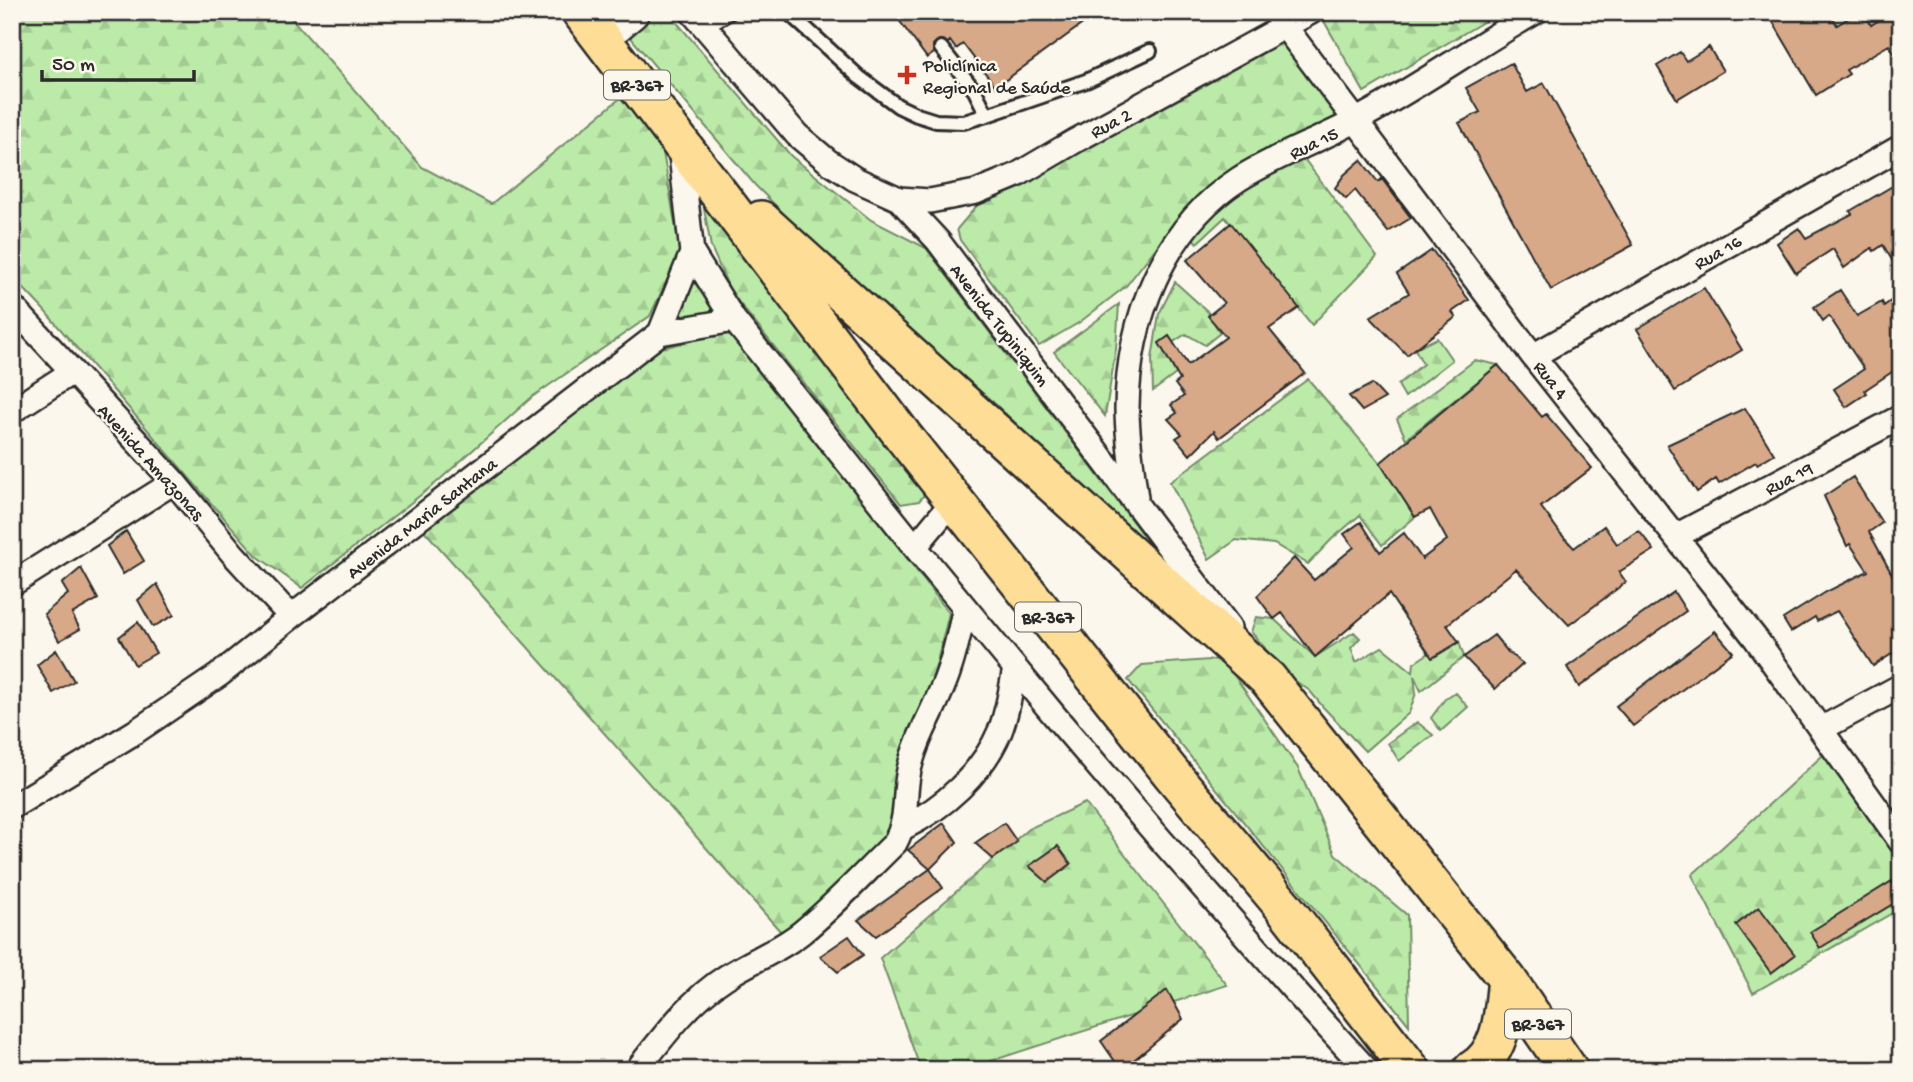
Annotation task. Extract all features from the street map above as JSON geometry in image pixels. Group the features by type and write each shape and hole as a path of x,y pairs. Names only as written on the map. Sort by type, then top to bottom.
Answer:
{"main road":[{"name":"BR-367","path":"591,25 903,436 1171,773 1283,906 1411,1070"},
{"name":"BR-367","path":"686,148 1268,679 1507,979 1569,1070"},
{"path":"1472,1070 1490,1051 1501,1031 1507,979"}],"street":[{"path":"591,25 632,12"},
{"name":"Rua 2","path":"899,200 930,201 976,192 1017,175 1279,20 1311,12"},
{"name":"Rua 15","path":"1136,501 1128,444 1127,406 1131,361 1140,318 1168,253 1198,212 1238,180 1354,121 1533,13"},
{"name":"Avenida Tupiniquim","path":"698,20 797,135 829,162 855,179 899,200 938,241 1268,679"},
{"name":"Rua 4","path":"1279,20 1533,356 1676,536 1821,729 1901,842"},
{"name":"Rua 16","path":"1533,356 1901,147"},
{"path":"660,332 692,253 686,148"},
{"path":"692,253 734,320 965,608 1180,861 1367,1070"},
{"name":"Avenida Amazonas","path":"12,306 174,482 233,554 291,617"},
{"path":"660,332 734,320"},
{"name":"Avenida Maria Santana","path":"12,807 135,732 219,675 660,332"},
{"path":"12,411 72,372"},
{"name":"Rua 19","path":"1676,536 1901,417"},
{"path":"12,584 174,482"},
{"path":"915,547 955,499"},
{"path":"636,1070 698,1000 726,977 778,949 802,932 895,843 903,828 909,769 923,725 949,671 965,608"},
{"path":"903,828 928,816 949,798 991,750 1000,729 1015,668"},
{"path":"1821,729 1901,686"}],"lane":[{"path":"698,20 730,12"},
{"path":"788,12 859,77 898,106 917,116 936,121 964,121 987,115 1086,81 1150,51"},
{"path":"941,48 975,91 987,115"}],"green space":[{"path":"12,12 286,12 422,167 491,204 623,96 663,152 680,253 650,316 532,397 436,483 302,588 257,556 12,276"},
{"path":"652,12 668,12 791,156 871,220 926,248 1163,562 994,403 844,274 755,185 626,32"},
{"path":"1338,12 1500,12 1364,92 1324,21"},
{"path":"1285,39 1340,119 1235,166 1180,217 1126,286 1080,322 1039,346 960,240 957,229 980,202"},
{"path":"1302,156 1377,257 1312,325 1225,217 1197,243 1190,235 1245,183"},
{"path":"698,176 934,483 919,501 901,504 731,293 711,247"},
{"path":"692,253 734,320 660,333"},
{"path":"1175,282 1207,311 1220,333 1205,345 1186,334 1172,343 1168,359 1176,374 1153,391 1152,359 1159,314"},
{"path":"1119,304 1116,349 1105,416 1054,352"},
{"path":"732,331 949,613 928,698 903,828 789,941 421,527 662,348"},
{"path":"1437,338 1452,360 1405,397 1398,385 1423,364 1415,349"},
{"path":"1475,360 1498,365 1406,439 1397,419"},
{"path":"1308,379 1380,463 1415,517 1382,545 1360,515 1308,564 1274,544 1236,540 1209,559 1170,482"},
{"path":"1256,617 1274,619 1315,657 1354,632 1360,638 1351,648 1356,662 1382,647 1413,672 1414,663 1429,653 1433,658 1459,642 1464,657 1421,691 1414,676 1416,693 1409,713 1365,751 1310,691 1269,663 1265,648 1251,632"},
{"path":"1223,659 1298,768 1335,854 1407,915 1409,1025 1128,680 1142,665"},
{"path":"1455,692 1468,707 1441,731 1431,718 1445,699"},
{"path":"1417,722 1433,735 1399,761 1388,743"},
{"path":"1823,755 1901,863 1901,908 1753,993 1692,875"},
{"path":"1085,803 1227,985 963,1070 921,1070 880,958 1028,829"}],"building":[{"path":"893,12 1099,12 996,87 963,44 956,49 950,41 948,43 939,40 933,45 934,53 927,58"},
{"path":"1767,12 1830,12 1837,25 1858,12 1863,12 1871,25 1892,12 1901,12 1901,65 1889,45 1846,70 1849,74 1816,95"},
{"path":"1709,47 1723,71 1677,99 1657,66 1680,52 1686,61"},
{"path":"1511,63 1527,92 1544,83 1633,245 1551,290 1459,123 1480,112 1466,88"},
{"path":"1361,160 1378,182 1382,179 1411,218 1388,232 1355,190 1346,199 1335,188 1344,175"},
{"path":"1901,181 1901,275 1883,245 1874,251 1872,248 1844,268 1833,249 1796,273 1777,243 1799,228 1806,238 1852,214 1850,211"},
{"path":"1231,223 1299,308 1269,329 1305,373 1219,438 1214,431 1190,455 1176,438 1182,434 1168,419 1177,413 1171,405 1184,396 1175,384 1180,380 1159,343 1169,336 1188,365 1226,337 1208,316 1224,303 1187,260"},
{"path":"1432,250 1469,300 1452,312 1456,317 1407,355 1370,317 1409,293 1397,274"},
{"path":"1704,288 1742,350 1675,391 1637,329"},
{"path":"1840,290 1857,316 1882,302 1884,306 1901,293 1901,366 1865,390 1867,393 1846,407 1834,389 1864,369 1829,316 1823,321 1814,307"},
{"path":"1498,365 1542,417 1546,414 1592,468 1541,507 1561,534 1574,548 1604,526 1617,544 1639,531 1654,550 1619,572 1626,582 1569,625 1516,569 1447,625 1459,642 1432,658 1389,594 1315,657 1282,613 1274,619 1257,596 1294,558 1314,580 1354,547 1344,534 1361,522 1380,552 1404,533 1422,559 1447,540 1430,509 1415,517 1380,463"},
{"path":"1372,384 1385,398 1362,411 1349,396"},
{"path":"1745,408 1774,454 1719,484 1716,479 1697,492 1667,445"},
{"path":"1853,477 1882,523 1869,532 1901,591 1901,648 1873,666 1837,611 1817,621 1815,617 1791,632 1783,619 1826,592 1868,571 1850,544 1847,546 1824,496"},
{"path":"126,531 144,561 123,574 107,546"},
{"path":"81,568 98,599 72,614 80,629 59,641 44,614 68,594 62,584"},
{"path":"157,584 174,615 153,627 138,600"},
{"path":"1674,592 1686,611 1579,687 1567,667"},
{"path":"138,622 156,653 135,665 119,637"},
{"path":"1715,631 1733,652 1633,726 1616,706"},
{"path":"1494,635 1508,652 1523,664 1495,689 1464,657"},
{"path":"56,650 74,681 53,693 37,665"},
{"path":"944,823 957,842 930,869 908,850"},
{"path":"1004,823 1017,842 993,859 975,843"},
{"path":"1058,846 1071,864 1047,882 1029,866"},
{"path":"930,869 943,888 876,936 858,920"},
{"path":"1892,881 1901,899 1820,948 1810,932"},
{"path":"1759,907 1795,955 1771,973 1736,925"},
{"path":"849,936 863,955 838,972 820,956"},
{"path":"1167,990 1183,1019 1134,1060 1141,1070 1121,1070 1101,1041"}],"place":[{"name":"Policlínica Regional de Saúde","path":"907,75"}]}
